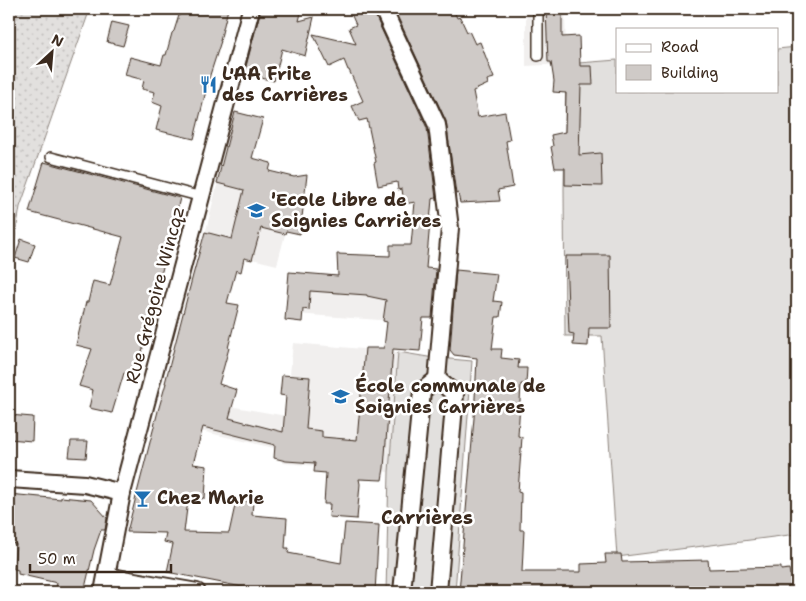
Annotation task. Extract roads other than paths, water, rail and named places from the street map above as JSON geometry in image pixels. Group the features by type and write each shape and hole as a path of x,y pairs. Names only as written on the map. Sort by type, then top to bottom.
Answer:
{"street":[{"name":"Rue Grégoire Wincqz","path":"103,592 122,493 251,9"},
{"path":"383,9 437,125 450,228 437,379 422,392 402,592"},
{"path":"437,379 455,394 438,592"},
{"path":"9,479 85,484 122,493"},
{"path":"106,576 197,592"}],"lane":[{"path":"538,9 538,56"},
{"path":"51,157 202,197"}],"place":[{"name":"L'AA Frite des Carrières","path":"208,84"},
{"name":"'Ecole Libre de Soignies Carrières","path":"257,210"},
{"name":"École communale de Soignies Carrières","path":"341,396"},
{"name":"Chez Marie","path":"143,498"}],"district":[{"name":"Carrières","path":"427,517"}]}
